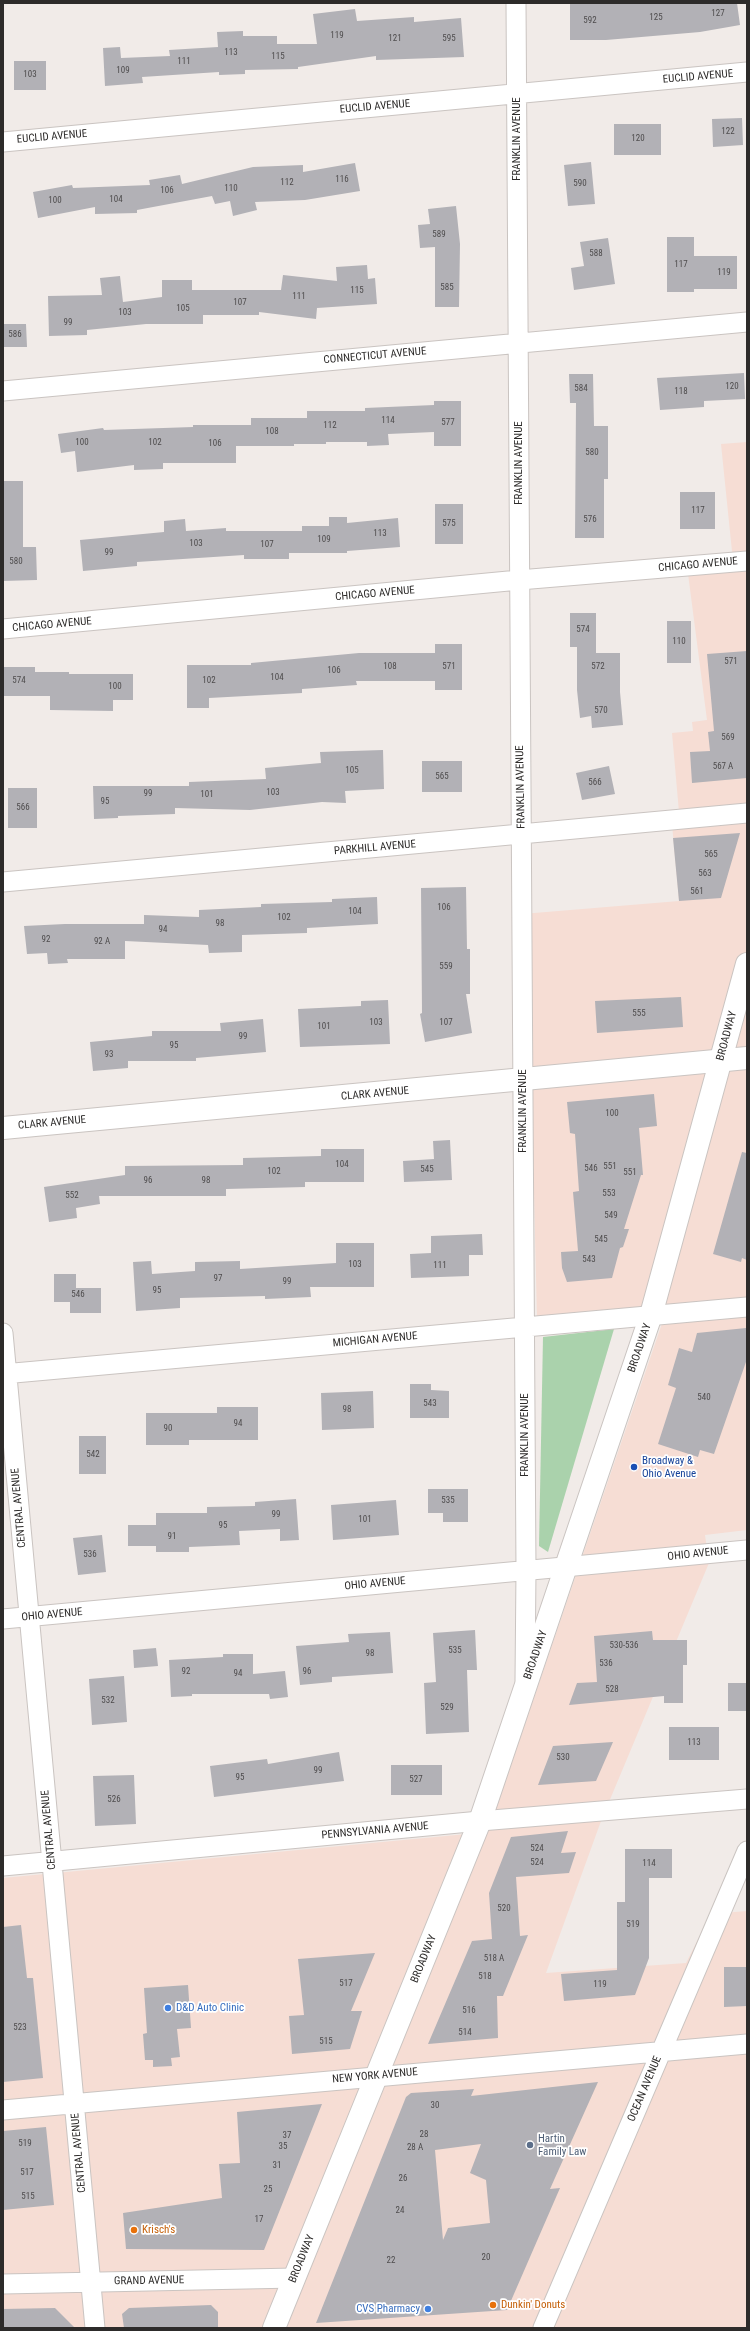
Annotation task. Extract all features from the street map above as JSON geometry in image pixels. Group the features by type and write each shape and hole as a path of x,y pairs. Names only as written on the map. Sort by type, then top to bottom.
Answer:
{"main road":[{"name":"BROADWAY","path":"274,2328 480,1821 651,1314 747,964"},
{"name":"CLARK AVENUE","path":"3,1128 747,1058"}],"street":[{"name":"FRANKLIN AVENUE","path":"516,3 525,1326 525,1688"},
{"name":"EUCLID AVENUE","path":"3,142 747,72"},
{"name":"CONNECTICUT AVENUE","path":"3,391 747,322"},
{"name":"CHICAGO AVENUE","path":"3,629 519,580 747,561"},
{"name":"PARKHILL AVENUE","path":"3,882 747,813"},
{"name":"MICHIGAN AVENUE","path":"5,1374 747,1306"},
{"name":"CENTRAL AVENUE","path":"3,1333 5,1374 95,2328"},
{"name":"OHIO AVENUE","path":"3,1619 747,1550"},
{"name":"PENNSYLVANIA AVENUE","path":"3,1866 480,1821 747,1799"},
{"name":"OCEAN AVENUE","path":"543,2328 747,1851"},
{"name":"NEW YORK AVENUE","path":"3,2110 376,2076 661,2053 747,2044"},
{"name":"GRAND AVENUE","path":"3,2284 295,2278"}],"shaded area":[{"path":"747,442 747,1530 705,1535 709,1563 601,1821 546,1973 686,1963 711,1914 747,1911 747,2328 3,2328 3,1878 488,1832 668,1306 537,1317 531,1071 522,914 679,901 671,813 679,812 672,733 693,731 692,722 707,720 687,566 733,561 721,444"}],"green space":[{"path":"614,1329 548,1552 539,1546 543,1337"}],"building":[{"path":"570,3 737,3 740,25 700,32 606,40 570,40"},
{"path":"355,9 357,21 414,17 414,22 461,18 464,57 376,60 376,56 298,67 298,69 245,70 245,74 219,75 219,72 142,77 143,83 105,86 103,48 120,47 121,58 170,56 169,50 218,47 217,32 243,31 243,36 277,36 277,44 317,44 313,14"},
{"path":"14,61 46,61 46,90 14,90"},
{"path":"742,118 743,145 713,147 712,119"},
{"path":"614,124 661,124 661,155 614,155"},
{"path":"591,162 595,204 568,206 564,165"},
{"path":"355,163 360,191 305,200 255,202 257,210 233,216 230,201 215,204 212,196 137,210 137,213 95,214 95,207 38,218 33,192 72,185 73,188 150,185 149,180 180,175 182,184 253,167 303,165 303,172"},
{"path":"456,206 460,244 459,307 435,307 435,247 420,248 418,225 430,224 428,209"},
{"path":"667,237 694,237 694,256 737,256 737,289 694,289 694,292 667,292"},
{"path":"608,238 615,284 574,290 571,268 584,266 580,242"},
{"path":"367,265 368,279 375,278 377,304 317,308 316,319 259,312 259,315 203,315 203,324 146,324 87,330 87,335 49,336 48,296 102,295 100,278 120,276 123,302 162,297 162,280 192,280 192,290 281,290 283,275 337,281 336,267"},
{"path":"3,324 26,324 27,347 3,347"},
{"path":"744,373 745,399 704,401 704,407 660,410 657,378"},
{"path":"569,374 593,374 594,426 608,426 608,479 604,479 604,538 575,538 576,403 570,403"},
{"path":"434,401 461,401 461,446 434,446 434,432 388,434 389,445 367,446 367,442 326,442 326,444 294,444 294,446 236,446 236,463 163,463 163,469 134,470 134,465 77,472 75,451 61,453 58,434 103,428 104,430 193,427 193,425 251,425 251,418 307,418 307,411 365,411 365,408 434,405"},
{"path":"3,481 23,481 23,547 36,547 37,580 3,581"},
{"path":"680,492 715,492 715,529 680,529"},
{"path":"435,504 463,504 463,544 435,544"},
{"path":"329,517 347,517 347,523 398,518 400,547 347,551 347,553 289,553 289,559 244,559 244,555 137,562 137,566 83,571 80,540 164,532 164,521 185,519 186,531 226,528 226,531 302,531 302,526 329,526"},
{"path":"570,613 596,613 596,653 620,653 620,692 623,725 592,728 591,716 580,718 577,690 577,647 570,647"},
{"path":"667,621 691,621 691,663 667,663"},
{"path":"435,644 462,644 462,690 435,690 435,681 356,681 357,685 302,689 302,693 209,698 209,708 187,708 187,665 251,665 251,663 359,653 435,653"},
{"path":"747,651 747,778 692,783 690,752 710,751 708,732 714,731 707,654"},
{"path":"3,667 35,667 35,672 69,672 69,674 133,674 133,700 113,700 113,711 50,710 50,696 3,696"},
{"path":"383,750 384,789 345,791 346,803 322,802 250,810 175,808 175,814 118,816 118,818 94,819 93,786 189,786 189,782 266,779 265,768 321,763 320,752"},
{"path":"422,761 462,761 462,792 422,792"},
{"path":"609,766 615,794 582,800 576,773"},
{"path":"8,788 37,788 37,828 8,828"},
{"path":"740,833 721,898 679,901 673,838"},
{"path":"466,887 467,949 470,949 470,994 466,994 472,1033 425,1042 420,1014 422,1013 421,888"},
{"path":"377,897 378,924 307,928 307,933 242,935 242,952 209,953 208,945 125,941 125,959 67,959 68,963 48,964 47,953 27,954 24,926 65,924 144,924 144,915 199,917 199,910 261,907 261,904 332,902 332,899"},
{"path":"681,997 683,1027 597,1033 595,1001"},
{"path":"388,1000 390,1044 300,1047 298,1009 361,1006 361,1001"},
{"path":"263,1019 266,1052 196,1058 196,1061 128,1061 128,1068 93,1071 90,1042 152,1036 152,1031 221,1031 220,1023"},
{"path":"654,1094 657,1126 639,1128 643,1175 641,1175 624,1229 629,1229 623,1247 620,1248 612,1278 567,1282 562,1268 561,1252 578,1251 573,1192 579,1191 575,1134 570,1133 567,1102"},
{"path":"450,1140 452,1180 404,1182 403,1161 434,1159 433,1141"},
{"path":"321,1149 364,1149 364,1182 305,1182 305,1187 226,1189 226,1196 99,1196 100,1204 76,1208 77,1218 49,1222 44,1187 125,1175 125,1166 243,1165 243,1158 321,1156"},
{"path":"742,1152 747,1153 747,1260 742,1258 741,1262 713,1254"},
{"path":"482,1234 483,1255 469,1255 469,1276 411,1278 410,1254 431,1253 431,1236"},
{"path":"336,1243 374,1243 374,1287 310,1287 311,1297 265,1299 265,1296 180,1298 180,1308 136,1311 133,1262 151,1261 152,1274 195,1271 195,1262 240,1261 240,1269 336,1263"},
{"path":"54,1274 76,1274 76,1288 101,1288 101,1313 70,1313 70,1302 54,1302"},
{"path":"746,1328 747,1359 714,1454 700,1450 698,1457 658,1444 676,1388 668,1385 679,1348 692,1352 697,1333"},
{"path":"410,1384 431,1384 431,1390 449,1391 449,1418 410,1418"},
{"path":"373,1391 374,1428 322,1430 321,1393"},
{"path":"217,1407 258,1407 258,1440 189,1440 189,1445 146,1445 146,1413 217,1413"},
{"path":"79,1436 106,1436 106,1474 79,1474"},
{"path":"428,1489 468,1489 468,1522 443,1522 443,1513 428,1513"},
{"path":"296,1499 299,1540 280,1541 280,1529 239,1531 240,1545 189,1547 189,1552 156,1552 156,1546 128,1546 128,1525 156,1525 156,1513 207,1513 207,1507 255,1506 255,1502"},
{"path":"396,1500 399,1535 333,1540 331,1505"},
{"path":"102,1535 106,1572 78,1575 73,1538"},
{"path":"475,1630 477,1670 467,1670 469,1732 426,1734 424,1683 436,1682 433,1633"},
{"path":"652,1631 653,1640 687,1640 687,1665 683,1665 683,1703 664,1703 664,1696 569,1705 577,1683 597,1682 594,1636"},
{"path":"390,1632 393,1673 332,1677 332,1682 300,1685 296,1646 349,1642 348,1634"},
{"path":"156,1648 158,1666 134,1668 133,1650"},
{"path":"223,1654 253,1654 253,1674 285,1671 288,1697 270,1699 269,1694 192,1694 192,1696 171,1697 169,1660 223,1657"},
{"path":"124,1676 127,1722 92,1725 89,1679"},
{"path":"728,1683 747,1683 747,1711 728,1711"},
{"path":"669,1727 719,1727 719,1760 669,1760"},
{"path":"613,1742 596,1781 538,1785 553,1746"},
{"path":"339,1752 344,1781 214,1797 210,1766 267,1759 268,1764"},
{"path":"391,1765 442,1765 442,1795 391,1795"},
{"path":"134,1775 136,1824 95,1826 93,1776"},
{"path":"568,1831 561,1853 576,1852 569,1873 516,1877 520,1936 528,1935 503,1996 497,1996 498,2038 428,2044 472,1941 492,1939 489,1893 511,1837"},
{"path":"625,1849 672,1849 672,1878 649,1878 649,1958 635,1995 564,2001 561,1974 617,1970 617,1902 625,1902"},
{"path":"21,1925 27,1978 33,1978 43,2078 3,2082 3,1927"},
{"path":"375,1953 351,2011 362,2011 350,2049 292,2054 289,2016 304,2015 298,1959"},
{"path":"724,1967 747,1967 747,2006 724,2007"},
{"name":"D&D Auto Clinic","path":"188,1985 191,2028 177,2029 180,2057 171,2058 172,2066 153,2067 153,2060 145,2060 143,2034 147,2033 144,1988"},
{"path":"598,2082 550,2189 560,2188 507,2310 316,2323 406,2097 411,2093 474,2089 471,2096","holes":["481,2144 470,2173 486,2180 490,2223 448,2228 443,2240 435,2150"]},
{"path":"322,2104 264,2250 126,2249 123,2213 222,2198 219,2164 240,2163 237,2112"},
{"path":"46,2127 54,2205 3,2210 3,2131"},
{"path":"211,2305 218,2312 218,2328 124,2328 122,2314 129,2308"},
{"path":"55,2308 75,2328 3,2328 3,2309"}],"place":[{"name":"Broadway & Ohio Avenue","path":"634,1467"},
{"name":"D&D Auto Clinic","path":"168,2008"},
{"name":"Hartin Family Law","path":"530,2145"},
{"name":"Krisch's","path":"134,2230"},
{"name":"Dunkin' Donuts","path":"493,2305"},
{"name":"CVS Pharmacy","path":"428,2309"}]}
